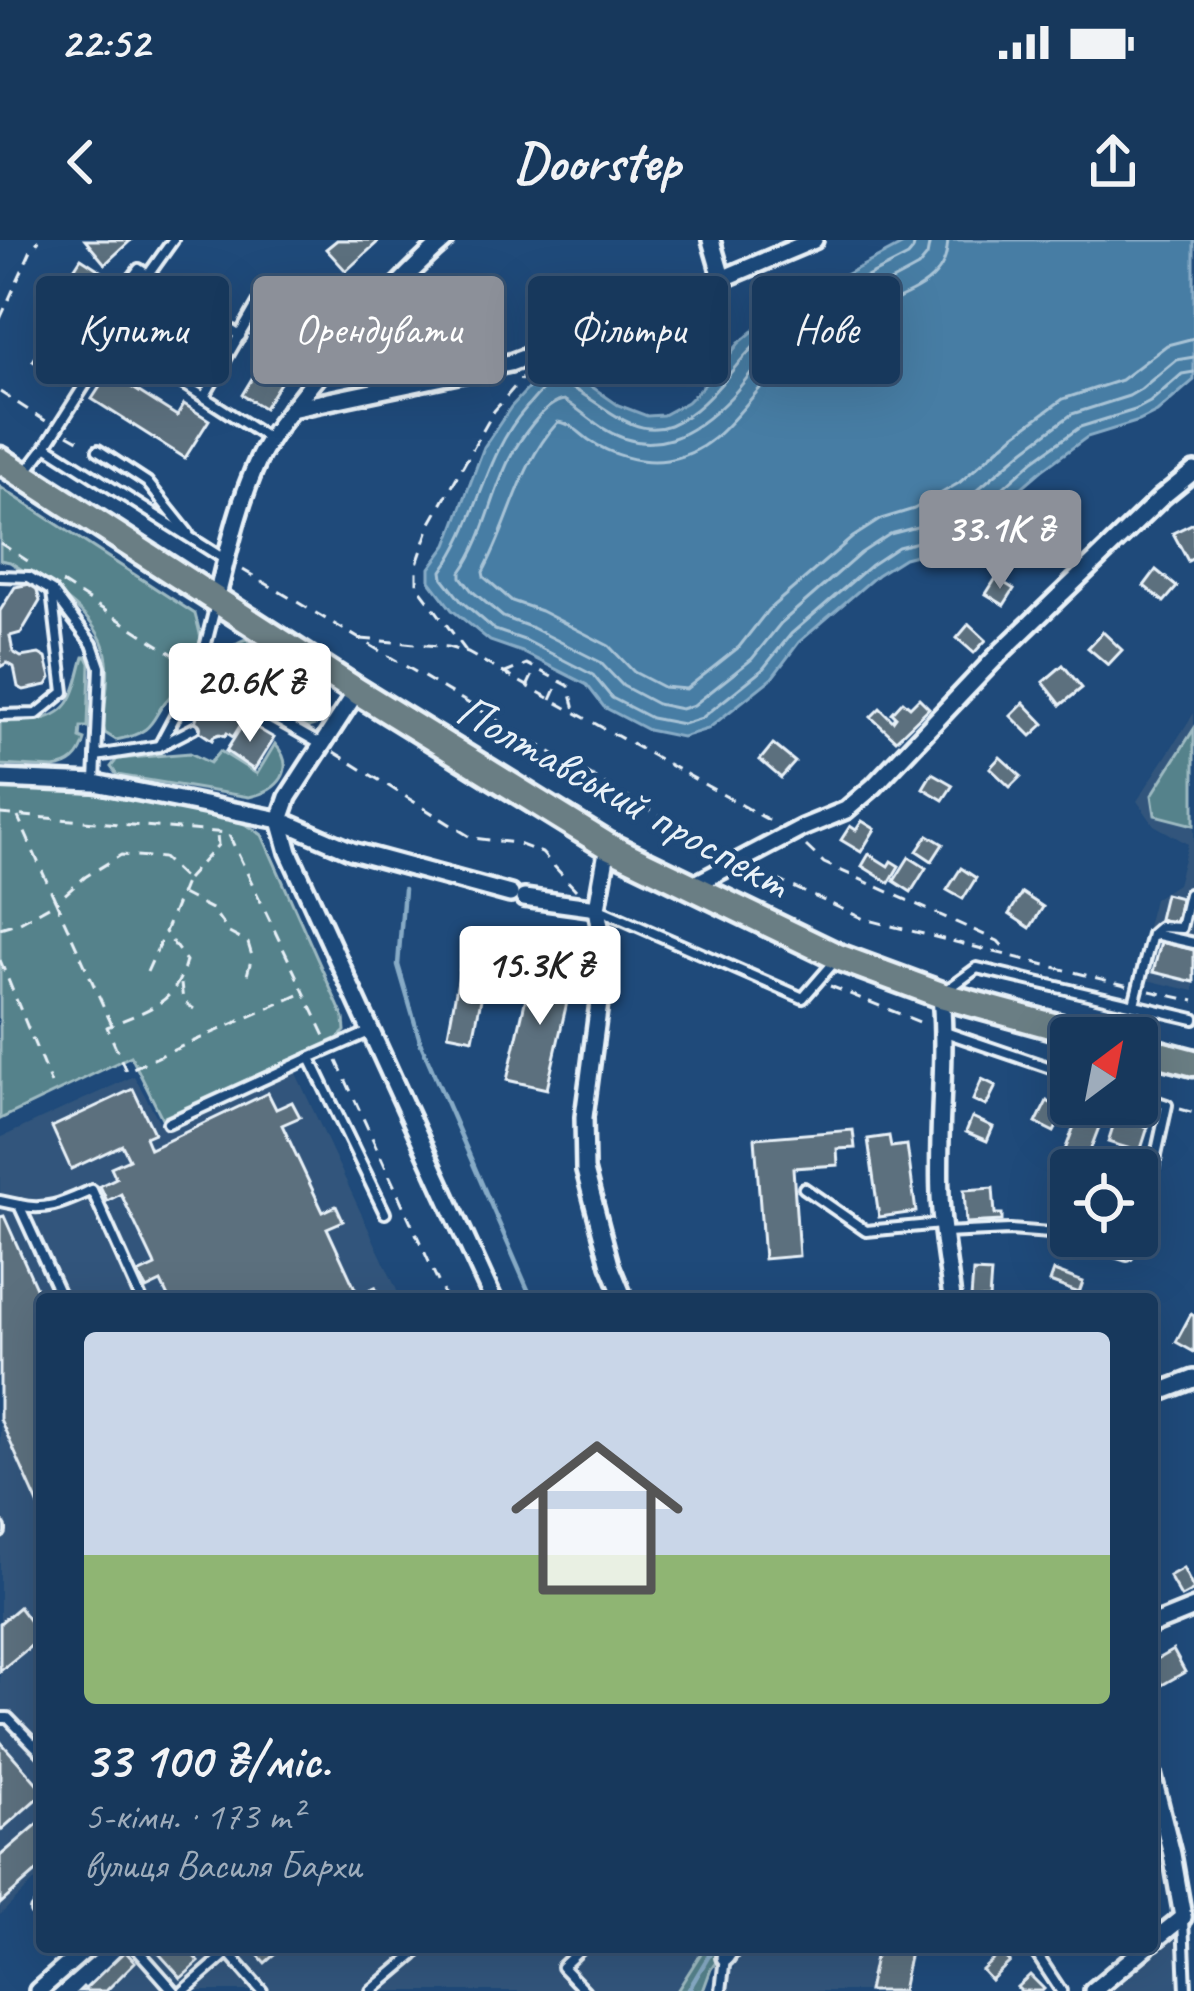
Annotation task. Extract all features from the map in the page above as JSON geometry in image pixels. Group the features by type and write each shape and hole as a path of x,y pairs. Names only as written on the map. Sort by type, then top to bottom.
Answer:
{"highway":[{"name":"Полтавський проспект","path":"7,467 608,845 838,957 941,995 1050,1026"},
{"path":"1158,1054 1194,1063"}],"street":[{"path":"216,600 235,521 261,454 291,409 400,280 445,240"},
{"path":"711,240 721,276"},
{"path":"727,276 814,240"},
{"path":"291,409 528,356"},
{"path":"689,887 846,810 1001,652 1194,472"},
{"path":"357,691 288,797 280,820 290,852 490,1293"},
{"path":"0,779 95,783 280,820 352,850 517,896 597,908"},
{"path":"608,845 597,908 605,957 584,1117 585,1169 622,1293"},
{"path":"941,995 945,1032 940,1198 951,1293"},
{"path":"1158,1394 1194,1379"},
{"path":"1158,1622 1194,1608"},
{"path":"1158,1798 1188,1922 1158,1939"},
{"path":"38,1991 81,1953"},
{"path":"1093,1991 1138,1953"}],"lane":[{"path":"148,275 173,240"},
{"path":"134,276 139,269 240,336"},
{"path":"204,397 253,312"},
{"path":"7,467 46,446 85,384"},
{"path":"184,384 270,440"},
{"path":"46,446 226,560"},
{"path":"98,451 147,482 192,539"},
{"path":"0,576 29,578 52,592 92,644 100,667 95,783"},
{"path":"0,715 38,714 64,692 52,592"},
{"path":"159,746 199,671 216,600"},
{"path":"252,705 322,745"},
{"path":"97,756 159,746 194,728"},
{"path":"1134,1004 1152,934 1160,927 1181,928 1189,894"},
{"path":"597,908 803,998 838,957"},
{"path":"1152,934 1194,943"},
{"path":"941,995 977,968 1194,1019"},
{"path":"168,1123 370,1031"},
{"path":"945,1032 1050,1068"},
{"path":"310,1058 385,1213"},
{"path":"1157,1149 1167,1105 1158,1102"},
{"path":"804,1188 866,1231 944,1228 1050,1233"},
{"path":"0,1202 35,1209 59,1206 92,1190 138,1293"},
{"path":"19,1205 59,1293"},
{"path":"0,1718 8,1718 36,1747"},
{"path":"1186,1991 1188,1922"},
{"path":"140,1953 174,1991"},
{"path":"184,1991 228,1953"},
{"path":"233,1953 262,1991"},
{"path":"371,1991 412,1953"},
{"path":"577,1953 562,1967 585,1991"},
{"path":"721,1991 728,1953"},
{"path":"1036,1953 1060,1991"}],"path":[{"path":"0,319 39,240"},
{"path":"468,653 417,586 417,564 431,523 494,411 528,371"},
{"path":"0,543 40,569"},
{"path":"226,560 700,842 864,919 1194,1001"},
{"path":"60,581 252,705"},
{"path":"359,639 468,653 792,833 824,863 998,940 1011,956"},
{"path":"503,674 527,664 560,681 569,686 575,712"},
{"path":"527,687 536,669"},
{"path":"551,700 560,681"},
{"path":"322,745 472,838 516,843 542,854 597,908"},
{"path":"0,814 228,833 443,1293"},
{"path":"17,815 112,1025"},
{"path":"147,972 186,880 218,844 216,832"},
{"path":"0,928 56,902 122,855 163,858 186,880"},
{"path":"181,893 213,910 230,933 248,943 252,956 245,983"},
{"path":"165,932 186,962 183,1001 194,1010"},
{"path":"0,960 50,1084"},
{"path":"818,981 945,1032"},
{"path":"181,982 161,1003 107,1027 126,1071 304,993"},
{"path":"1167,1105 1194,1113"}],"shaded area":[{"path":"1194,713 1194,991 1134,977 1154,899 1177,884 1188,844 1154,825 1137,801"},
{"path":"295,1071 398,1293 36,1293 36,1880 0,1915 0,1138 134,1076 164,1130"},
{"path":"1172,1940 1194,1942 1194,1991 1112,1991 1117,1982"},
{"path":"122,1953 701,1953 677,1991 79,1991"},
{"path":"742,1953 910,1953 902,1991 726,1991"}],"green space":[{"path":"0,487 195,614 202,645 198,668 141,732 116,740 105,733 107,660 103,643 83,614 55,591 0,560"},
{"path":"246,639 307,680 320,702 317,724 307,727 233,680 229,655"},
{"path":"84,657 90,663 88,727 81,727 80,738 85,740 78,755 54,768 0,765 0,722 41,719 59,712 72,696"},
{"path":"1194,729 1194,825 1155,815 1152,795"},
{"path":"275,744 285,762 282,778 269,790 249,797 117,775 111,767 117,759 190,753 210,763 220,751 257,774"},
{"path":"0,789 143,800 219,815 254,829 262,835 344,1019 345,1031 162,1118 131,1056 0,1119"},
{"path":"701,1953 723,1953 703,1991 677,1991"}],"water":[{"path":"911,240 1194,240 1194,380 1157,412 1087,437 985,519 877,575 799,642 772,678 708,729 682,737 648,730 604,707 587,685 490,641 452,610 430,581 430,568 447,545 484,447 532,384 588,384 618,405 647,416 663,415 687,402 705,384 728,384 728,357 752,332 752,384 900,384 900,276 843,276"}],"building":[{"path":"85,240 131,240 105,264"},
{"path":"337,240 380,240 346,271 326,249"},
{"path":"81,258 107,275 106,276 70,276"},
{"path":"253,377 253,384 279,384 264,408 242,395"},
{"path":"102,384 126,384 177,416 184,404 209,420 185,458 92,399"},
{"path":"1194,523 1194,558 1188,561 1173,533"},
{"path":"1156,570 1177,587 1164,602 1144,586"},
{"path":"996,578 1014,589 1004,605 986,594"},
{"path":"35,583 40,601 21,633 10,636 13,652 21,657 39,654 46,658 51,678 47,685 24,690 18,687 14,667 7,663 0,667 0,611 15,587"},
{"path":"969,624 986,640 974,653 957,638"},
{"path":"1103,632 1122,650 1108,665 1088,648"},
{"path":"1063,665 1082,688 1061,705 1043,682"},
{"path":"230,681 246,693 260,721 257,726 245,718 233,737 220,734 212,740 194,728 198,711 211,687"},
{"path":"919,698 929,708 896,740 871,717 880,708 893,721 892,713 903,701 910,707"},
{"path":"1024,703 1044,724 1031,736 1011,716"},
{"path":"245,721 274,738 254,770 226,751"},
{"path":"773,744 795,762 781,778 760,760"},
{"path":"1000,757 1021,776 1010,787 990,768"},
{"path":"932,773 953,785 943,800 923,788"},
{"path":"862,821 875,829 861,852 841,840 850,826 856,830"},
{"path":"928,835 943,844 932,861 917,851"},
{"path":"869,854 888,866 891,861 899,866 889,883 862,866"},
{"path":"909,857 926,868 911,892 894,881"},
{"path":"961,868 976,878 963,899 947,890"},
{"path":"1022,893 1043,907 1030,928 1009,914"},
{"path":"1165,894 1181,898 1176,923 1159,919"},
{"path":"1161,942 1194,950 1194,982 1153,972"},
{"path":"462,959 488,964 473,1039 448,1034"},
{"path":"533,967 573,976 547,1089 507,1080"},
{"path":"982,1079 996,1086 986,1106 973,1100"},
{"path":"133,1089 154,1133 145,1137 150,1149 268,1093 276,1109 292,1102 300,1117 282,1125 323,1212 336,1206 343,1221 327,1228 357,1293 166,1293 161,1282 146,1289 138,1274 154,1263 121,1194 107,1201 100,1186 116,1178 111,1167 129,1159 122,1145 71,1169 52,1127"},
{"path":"1050,1103 1050,1125 1058,1125 1054,1132 1036,1123"},
{"path":"972,1117 993,1127 987,1141 966,1132"},
{"path":"1074,1125 1100,1125 1091,1149 1066,1149"},
{"path":"1113,1125 1148,1127 1141,1149 1108,1142"},
{"path":"853,1130 855,1148 837,1149 838,1165 793,1168 799,1256 764,1259 755,1138"},
{"path":"889,1136 891,1147 907,1145 916,1212 879,1217 868,1139"},
{"path":"993,1188 995,1214 1002,1214 1002,1221 966,1223 964,1190"},
{"path":"4,1216 38,1293 36,1500 0,1419 0,1217"},
{"path":"1054,1271 1083,1282 1079,1293 1050,1282"},
{"path":"973,1272 991,1273 989,1293 971,1293"},
{"path":"1191,1314 1194,1316 1194,1352 1176,1342"},
{"path":"1183,1568 1194,1590 1181,1597 1169,1576"},
{"path":"19,1607 36,1629 36,1642 0,1671 0,1623"},
{"path":"1173,1650 1185,1672 1162,1685 1158,1659"},
{"path":"0,1741 36,1782 36,1799 0,1831"},
{"path":"36,1825 36,1872 0,1904 0,1856"},
{"path":"123,1953 135,1962 106,1991 79,1991"},
{"path":"158,1953 191,1953 199,1962 181,1978"},
{"path":"256,1953 277,1953 265,1963"},
{"path":"876,1953 910,1953 902,1991 868,1991"},
{"path":"1001,1953 1010,1962 991,1980 982,1970"},
{"path":"1030,1975 1044,1989 1042,1991 1017,1987"}],"waterway":[{"path":"404,889 398,965 421,1044 529,1293"},
{"path":"688,1991 710,1953"}]}
